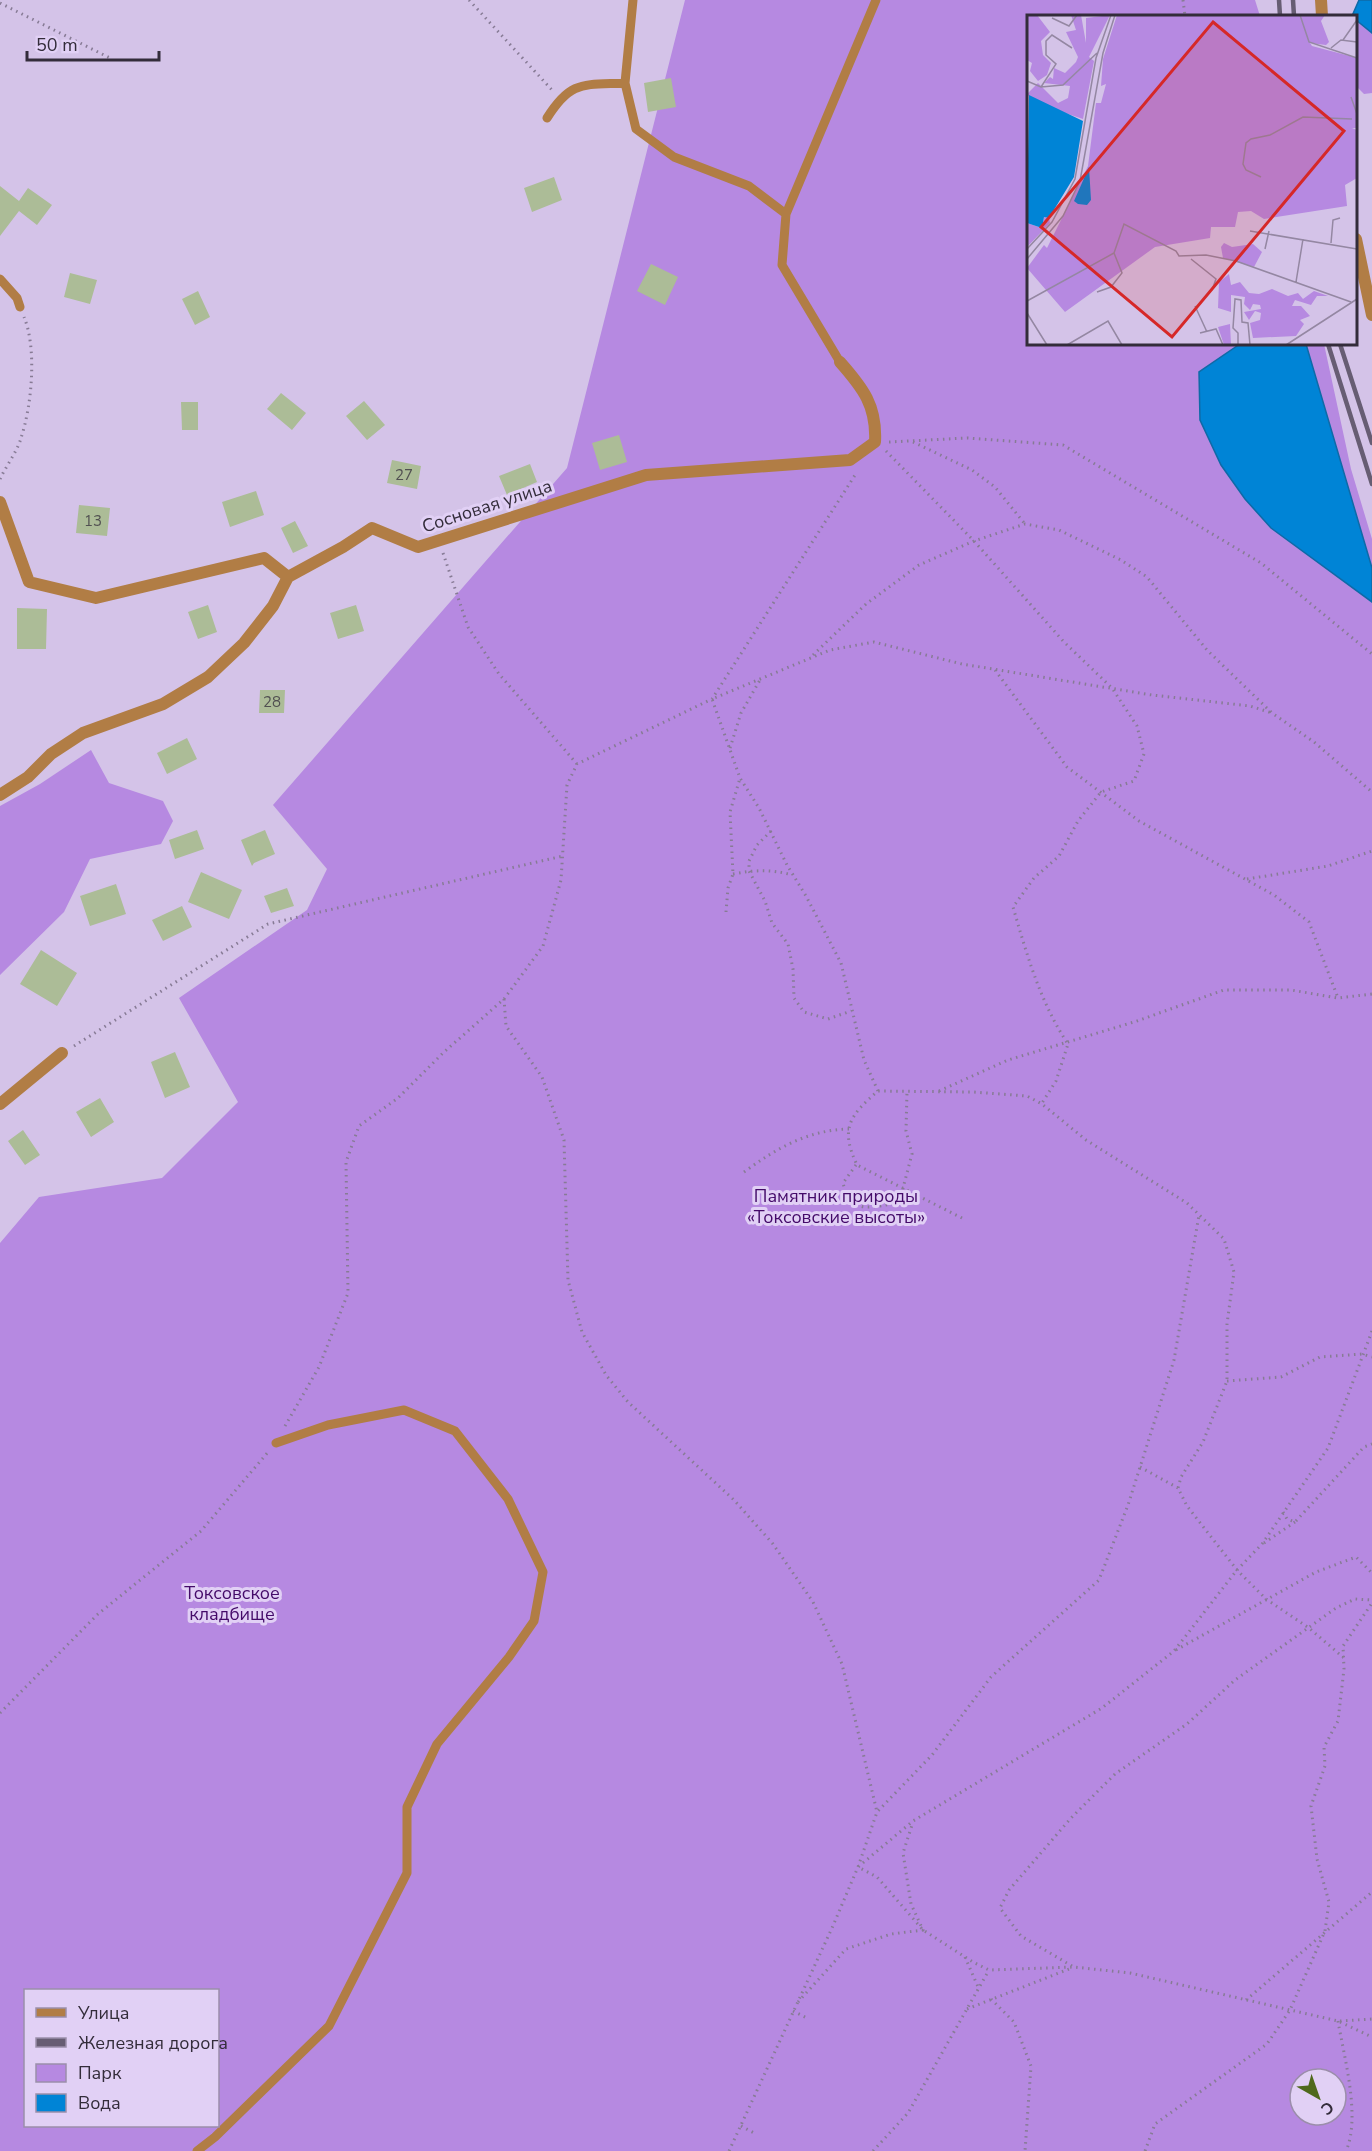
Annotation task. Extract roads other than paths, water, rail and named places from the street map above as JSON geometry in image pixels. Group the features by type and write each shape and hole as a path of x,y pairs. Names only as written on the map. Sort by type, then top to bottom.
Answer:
{"street":[{"path":"1321,0 1322,15"},
{"path":"1357,244 1372,315"},
{"name":"Сосновая улица","path":"288,576 344,547 372,528 418,547 646,475 850,460 875,442 876,422 864,390 840,362"},
{"path":"0,502 29,582 96,598 264,558 288,576 273,606 244,643 208,677 164,704 83,733 51,754 28,777 0,795"},
{"path":"0,1104 62,1053"}],"lane":[{"path":"633,0 625,83 636,129 674,157 749,186 786,214"},
{"path":"840,362 783,265 786,214 876,0"},
{"path":"547,118 560,98 578,86 625,83"},
{"path":"0,279 17,298 20,307"},
{"path":"196,2151 215,2137 329,2026 407,1873 407,1807 437,1744 509,1657 534,1621 543,1572 508,1498 455,1431 404,1410 328,1425 276,1443"}],"water":[{"path":"1359,0 1372,0 1372,33 1357,21 1357,15 1352,15"},
{"path":"1239,345 1306,345 1372,568 1372,602 1271,528 1245,499 1221,465 1200,420 1199,372"}],"railway":[{"path":"1279,0 1280,15"},
{"path":"1293,0 1294,15"},
{"path":"1328,345 1372,484"},
{"path":"1340,345 1372,443"}],"park label":[{"name":"Памятник природы «Токсовские высоты»","path":"836,1206"},
{"name":"Токсовское кладбище","path":"232,1603"}]}
